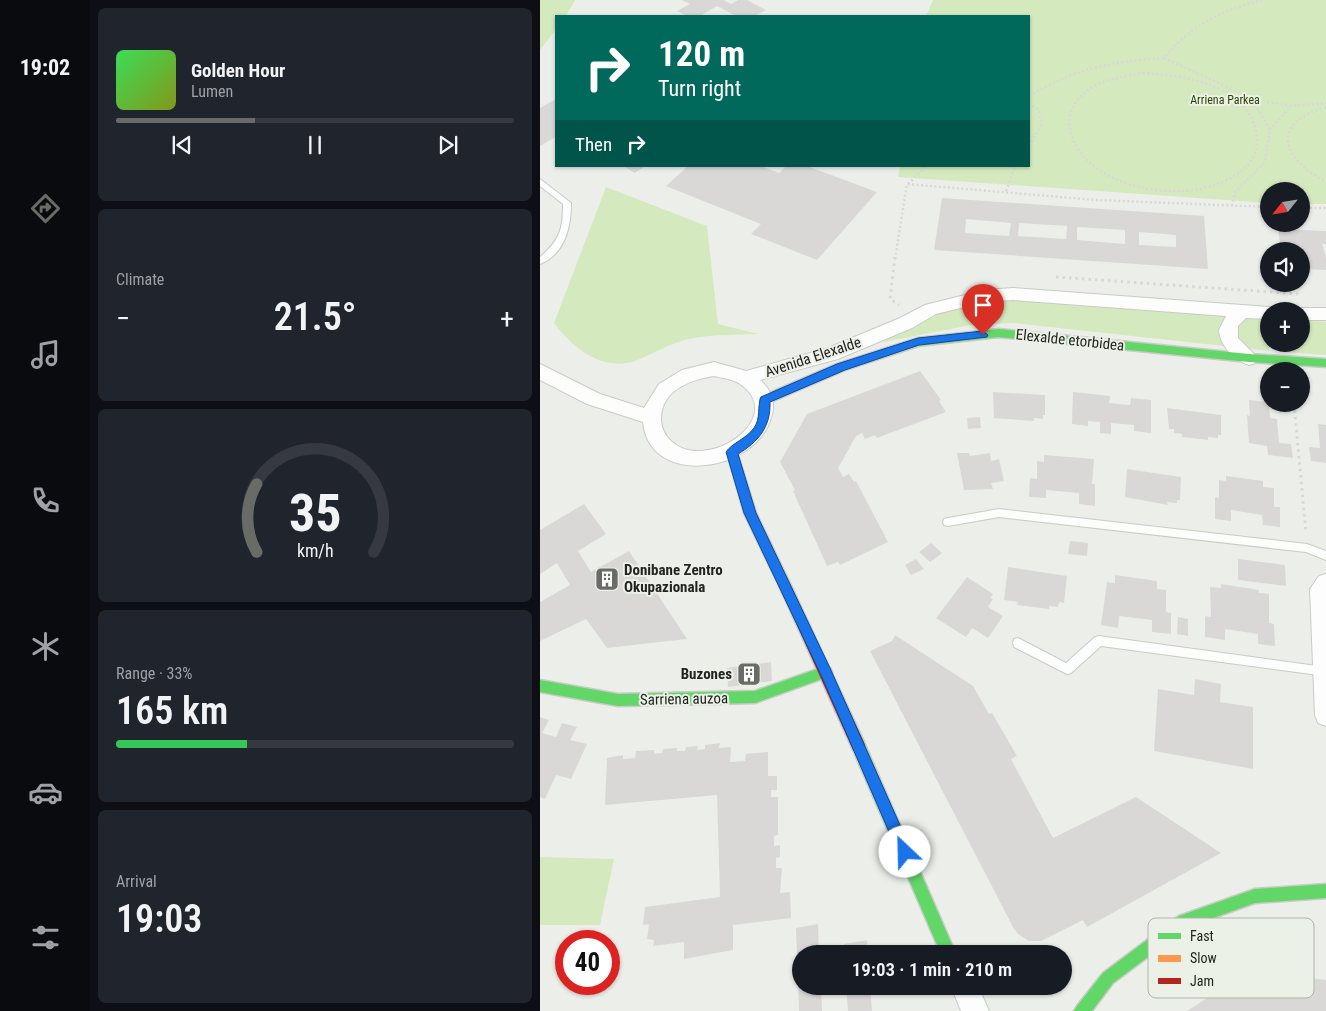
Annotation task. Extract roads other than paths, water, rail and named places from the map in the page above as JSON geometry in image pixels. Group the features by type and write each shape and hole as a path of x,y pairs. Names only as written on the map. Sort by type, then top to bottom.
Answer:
{"street":[{"name":"Avenida Elexalde","path":"747,377 832,354 905,316 959,300 985,296 1013,294 1243,311"},
{"path":"1250,358 1233,347 1227,332 1231,319 1243,311 1260,312"},
{"path":"1310,314 1326,314"},
{"name":"Elexalde etorbidea","path":"764,400 841,367 918,342 999,333 1250,358 1326,363"},
{"path":"714,369 731,371 747,377 758,387 764,400 765,414 759,429 748,442 732,452 712,458 693,459 675,454 661,444 653,432 651,417 655,402 665,389 679,379 696,372 714,369"},
{"path":"540,370 581,396 617,409 651,417"},
{"path":"732,452 750,513 826,672 946,945"},
{"path":"1324,586 1326,715"},
{"name":"Sarriena auzoa","path":"540,686 618,700 755,697 826,672"},
{"path":"1193,918 1255,896 1326,891"},
{"path":"1082,1011 1108,978 1148,948"},
{"path":"968,995 975,1011"}],"lane":[{"path":"540,182 567,203 567,229 553,251 540,261"},
{"path":"948,522 998,513 1307,548 1326,556"},
{"path":"1018,643 1067,669 1099,641 1324,672"}],"place":[{"name":"Donibane Zentro Okupazionala","path":"607,579"},
{"name":"Buzones","path":"749,674"}],"park label":[{"name":"Arriena Parkea","path":"1225,100"}]}
